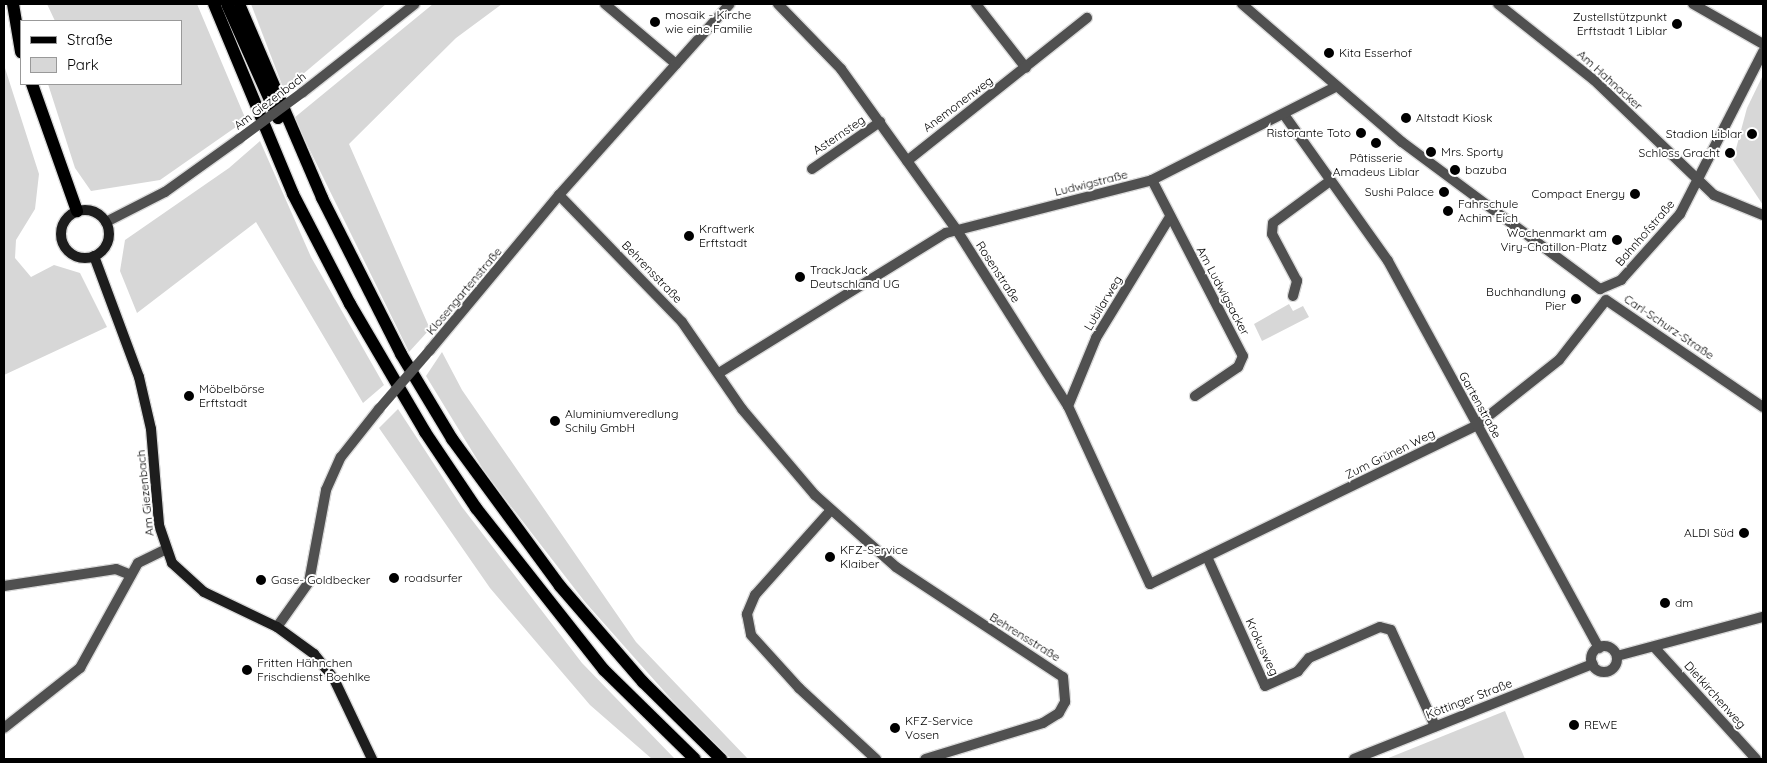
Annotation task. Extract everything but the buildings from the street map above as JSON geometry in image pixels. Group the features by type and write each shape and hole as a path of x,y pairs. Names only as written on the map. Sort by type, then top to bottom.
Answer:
{"main road":[{"path":"13,4 20,46"},
{"path":"214,4 298,203 350,304 425,432 476,508 604,670 695,759"},
{"path":"227,4 262,90 306,176 322,198"},
{"path":"239,4 322,198 402,354 489,492 560,586 637,675 721,759"},
{"path":"32,85 77,211"},
{"path":"77,211 93,211 106,222 108,242 94,256 77,257 62,242 63,224 77,211"},
{"name":"Am Giezenbach","path":"94,256 139,377 151,430 165,550"},
{"path":"165,550 183,576 204,592 277,627 314,654 334,679 372,759"}],"street":[{"name":"Am Giezenbach","path":"106,222 165,192 303,92 415,4"},
{"path":"606,4 676,64"},
{"name":"Klosengartenstraße","path":"277,627 309,582 326,490 341,457 379,409 560,195 730,4"},
{"name":"Rosenstraße","path":"778,4 822,44 956,229 1068,406 1150,584"},
{"path":"976,4 1026,68"},
{"path":"1242,4 1335,88 1592,287 1606,289"},
{"name":"Am Hahnacker","path":"1498,4 1594,80 1714,195 1763,214"},
{"path":"1509,12 1516,4"},
{"path":"1693,4 1763,44"},
{"name":"Anemonenweg","path":"907,161 1087,18"},
{"name":"Bahnhofstraße","path":"1606,289 1621,280 1680,214 1700,181 1763,52"},
{"name":"Ludwigstraße","path":"719,373 956,229 1152,180 1285,116 1335,88"},
{"name":"Gartenstraße","path":"1285,116 1388,261 1599,648"},
{"name":"Asternsteg","path":"812,169 880,122"},
{"name":"Am Ludwigsacker","path":"1152,180 1243,356 1238,367 1195,396"},
{"path":"1292,296 1297,281 1272,234 1273,223 1330,181"},
{"name":"Behrensstraße","path":"560,195 682,322 719,373 742,409 831,510 896,567 1063,677 1065,702 1059,713 1044,723 925,759"},
{"name":"Lubilarweg","path":"1068,406 1096,338 1170,217"},
{"name":"Carl-Schurz-Straße","path":"1606,289 1606,300 1763,407"},
{"name":"Zum Grünen Weg","path":"1150,584 1208,559 1477,425 1559,360 1606,300"},
{"path":"831,510 755,595 746,614 751,635 799,688 876,759"},
{"name":"Am Giezenbach","path":"4,728 80,668 138,563 165,550"},
{"name":"Krokusweg","path":"1208,559 1265,686 1298,671 1309,658 1380,627 1391,630 1435,726"},
{"path":"4,586 116,569 131,575"},
{"path":"1617,656 1655,648 1763,617"},
{"path":"1608,647 1617,656 1614,668 1606,672 1592,664 1599,648 1608,647"},
{"name":"Dietkirchenweg","path":"1655,648 1756,759"},
{"name":"Köttinger Straße","path":"1354,759 1592,664"}],"green space":[{"path":"47,4 197,4 246,120 160,180 91,191 75,168 48,85 182,85 182,20 55,20"},
{"path":"251,4 386,4 284,90"},
{"path":"433,4 502,4 456,38 349,144 430,329 409,352 294,118"},
{"path":"4,65 39,174 35,209 16,240 15,258 31,277 54,265 80,273 107,327 4,375"},
{"name":"Stadion Liblar","path":"1763,75 1763,205 1733,160 1747,108"},
{"path":"260,141 311,257 384,385 363,403 256,222 137,313 120,271 125,240 229,168"},
{"path":"1289,304 1293,311 1303,306 1309,317 1262,341 1254,324"},
{"path":"442,352 462,390 636,642 748,759 731,759 679,708 585,602 486,474 426,376"},
{"path":"398,409 462,507 582,663 675,759 652,759 590,705 490,588 379,428"},
{"path":"1505,711 1525,759 1386,759"}],"place":[{"name":"mosaik - Kirche wie eine Familie","path":"655,22"},
{"name":"Zustellstützpunkt Erftstadt 1 Liblar","path":"1677,24"},
{"name":"Kita Esserhof","path":"1329,53"},
{"name":"Altstadt Kiosk","path":"1406,118"},
{"name":"Ristorante Toto","path":"1361,133"},
{"name":"Stadion Liblar","path":"1752,134"},
{"name":"Pâtisserie Amadeus Liblar","path":"1376,143"},
{"name":"Mrs. Sporty","path":"1431,152"},
{"name":"Schloss Gracht","path":"1730,153"},
{"name":"bazuba","path":"1455,170"},
{"name":"Sushi Palace","path":"1444,192"},
{"name":"Compact Energy","path":"1635,194"},
{"name":"Fahrschule Achim Eich","path":"1448,211"},
{"name":"Kraftwerk Erftstadt","path":"689,236"},
{"name":"Wochenmarkt am Viry-Chatillon-Platz","path":"1617,240"},
{"name":"TrackJack Deutschland UG","path":"800,277"},
{"name":"Buchhandlung Pier","path":"1576,299"},
{"name":"Möbelbörse Erftstadt","path":"189,396"},
{"name":"Aluminiumveredlung Schily GmbH","path":"555,421"},
{"name":"ALDI Süd","path":"1744,533"},
{"name":"KFZ-Service Klaiber","path":"830,557"},
{"name":"roadsurfer","path":"394,578"},
{"name":"Gase- Goldbecker","path":"261,580"},
{"name":"dm","path":"1665,603"},
{"name":"Fritten Hähnchen Frischdienst Boehlke","path":"247,670"},
{"name":"REWE","path":"1574,725"},
{"name":"KFZ-Service Vosen","path":"895,728"}]}
